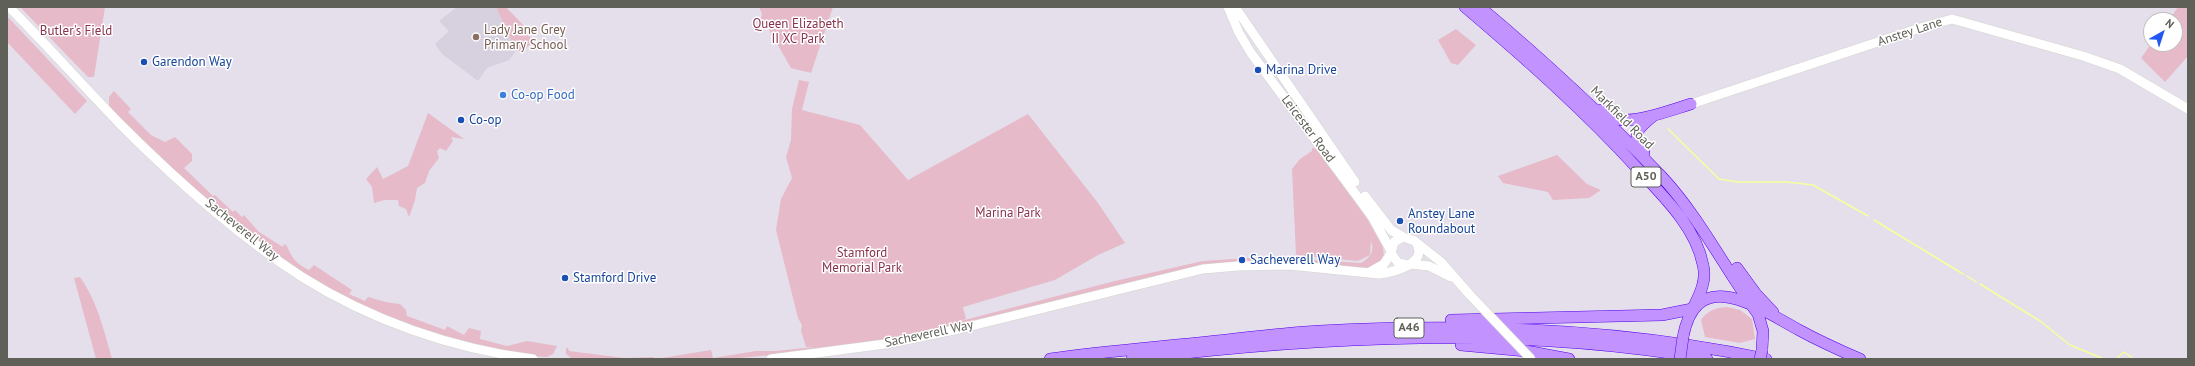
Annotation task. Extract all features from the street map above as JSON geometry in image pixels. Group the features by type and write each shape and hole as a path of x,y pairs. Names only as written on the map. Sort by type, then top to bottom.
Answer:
{"highway":[{"name":"Markfield Road","path":"1465,7 1573,102 1634,165 1675,211 1697,248 1703,265 1703,285 1687,319 1680,359"},
{"name":"Markfield Road","path":"1480,7 1575,91 1659,175 1711,241 1762,323 1763,356"},
{"path":"1575,91 1610,116 1619,120 1653,115 1691,104"},
{"path":"1653,115 1638,128 1636,137 1637,143 1659,175 1695,210 1756,294 1785,323"},
{"path":"1319,331 1365,324 1441,320 1662,314 1693,309 1713,297 1724,296 1743,300 1823,343 1860,359"},
{"name":"A46","path":"1050,359 1319,331 1425,327 1529,330 1619,336 1763,356"},
{"name":"A46","path":"1132,359 1203,350 1451,337 1604,345 1706,359"},
{"path":"1374,340 1481,346 1526,351 1569,359"}],"street":[{"name":"Sacheverell Way","path":"9,7 107,111 165,166 230,222 302,276 342,299 403,325 469,346 533,359"},
{"name":"Leicester Road","path":"1228,7 1237,19 1249,29 1296,94 1382,220 1391,230 1403,237"},
{"name":"Leicester Road","path":"1235,7 1239,33 1358,196 1373,218 1391,252"},
{"name":"Anstey Lane","path":"1691,104 1920,28 1952,19 2083,56 2120,69 2152,86 2188,109"},
{"path":"1239,33 1249,29"},
{"path":"1368,272 1384,264 1391,252 1394,242 1403,237 1408,237 1441,262 1454,279 1531,359"},
{"path":"1409,264 1419,254 1417,243"},
{"path":"1391,252 1398,263 1429,266 1454,279"},
{"name":"Sacheverell Way","path":"771,359 885,344 960,329 1203,269 1274,265 1368,272 1390,272 1401,269 1409,264"}],"shaded area":[{"name":"Lady Jane Grey Primary School","path":"457,7 496,7 516,51 509,60 487,68 478,81 442,54 435,44 449,31 439,21"}],"green space":[{"name":"Butler's Field","path":"20,7 105,7 94,77 88,77"},
{"path":"496,7 506,7 523,25 531,39 531,44 522,51 516,51"},
{"name":"Queen Elizabeth II XC Park","path":"759,7 833,7 811,73 791,68 768,28 760,21 762,14"},
{"path":"2178,7 2188,7 2188,56 2165,82 2141,58 2145,52 2183,52 2183,12 2175,12"},
{"path":"7,16 87,101 75,114 7,42"},
{"path":"1456,29 1476,45 1458,65 1451,63 1438,40"},
{"path":"799,80 809,82 802,110 860,125 908,180 1028,114 1098,203 1125,243 1098,255 1055,280 963,307 966,319 949,324 1115,281 1203,261 1264,257 1361,263 1370,255 1358,261 1296,255 1292,169 1300,159 1312,151 1312,148 1317,149 1320,152 1324,160 1366,217 1383,247 1384,258 1381,263 1369,268 1255,261 885,340 803,352 729,359 656,359 711,350 713,358 756,351 775,351 815,347 806,347 801,331 802,325 798,318 776,230 781,199 792,178 786,157 791,140 792,109","holes":["1371,241 1372,251 1370,255"]},
{"path":"114,91 131,109 128,112 151,135 165,142 175,137 192,154 192,161 184,168 213,196 215,195 233,212 235,210 242,217 244,215 259,232 283,247 284,244 287,246 293,258 305,268 309,270 314,265 352,290 349,294 365,301 368,297 400,304 406,310 407,316 445,330 447,326 464,335 469,328 481,331 480,339 507,346 527,341 557,346 553,354 547,357 505,351 434,333 364,307 320,284 268,248 248,232 204,196 135,134 109,107 109,97"},
{"path":"428,113 464,139 451,137 453,141 446,151 440,148 437,151 439,158 429,171 425,183 417,188 415,200 409,217 406,209 399,206 398,200 384,200 374,203 372,187 366,179 377,167 383,179 408,166"},
{"path":"1557,155 1587,184 1601,190 1589,198 1553,200 1548,192 1503,183 1498,176"},
{"path":"80,277 95,306 103,327 112,359 96,359 74,278"},
{"path":"1727,307 1740,310 1752,319 1755,339 1740,343 1705,337 1701,320 1712,310"},
{"path":"566,348 568,348 569,351 624,358 653,357 656,359 572,359 566,354"}],"waterway":[{"path":"1668,129 1719,179 1738,182 1787,182 1813,185 1868,216"},
{"path":"1874,220 1963,274"},
{"path":"1967,276 1976,282"},
{"path":"1980,284 2040,321 2070,345 2104,359"},
{"path":"2116,359 2124,352 2134,359"}],"place":[{"name":"Lady Jane Grey Primary School","path":"476,37"},
{"name":"Garendon Way","path":"144,62"},
{"name":"Marina Drive","path":"1258,70"},
{"name":"Co-op Food","path":"503,95"},
{"name":"Co-op","path":"461,120"},
{"name":"Anstey Lane Roundabout","path":"1400,221"},
{"name":"Sacheverell Way","path":"1242,260"},
{"name":"Stamford Drive","path":"565,278"}],"park label":[{"name":"Marina Park","path":"1008,213"},
{"name":"Stamford Memorial Park","path":"862,260"}]}
